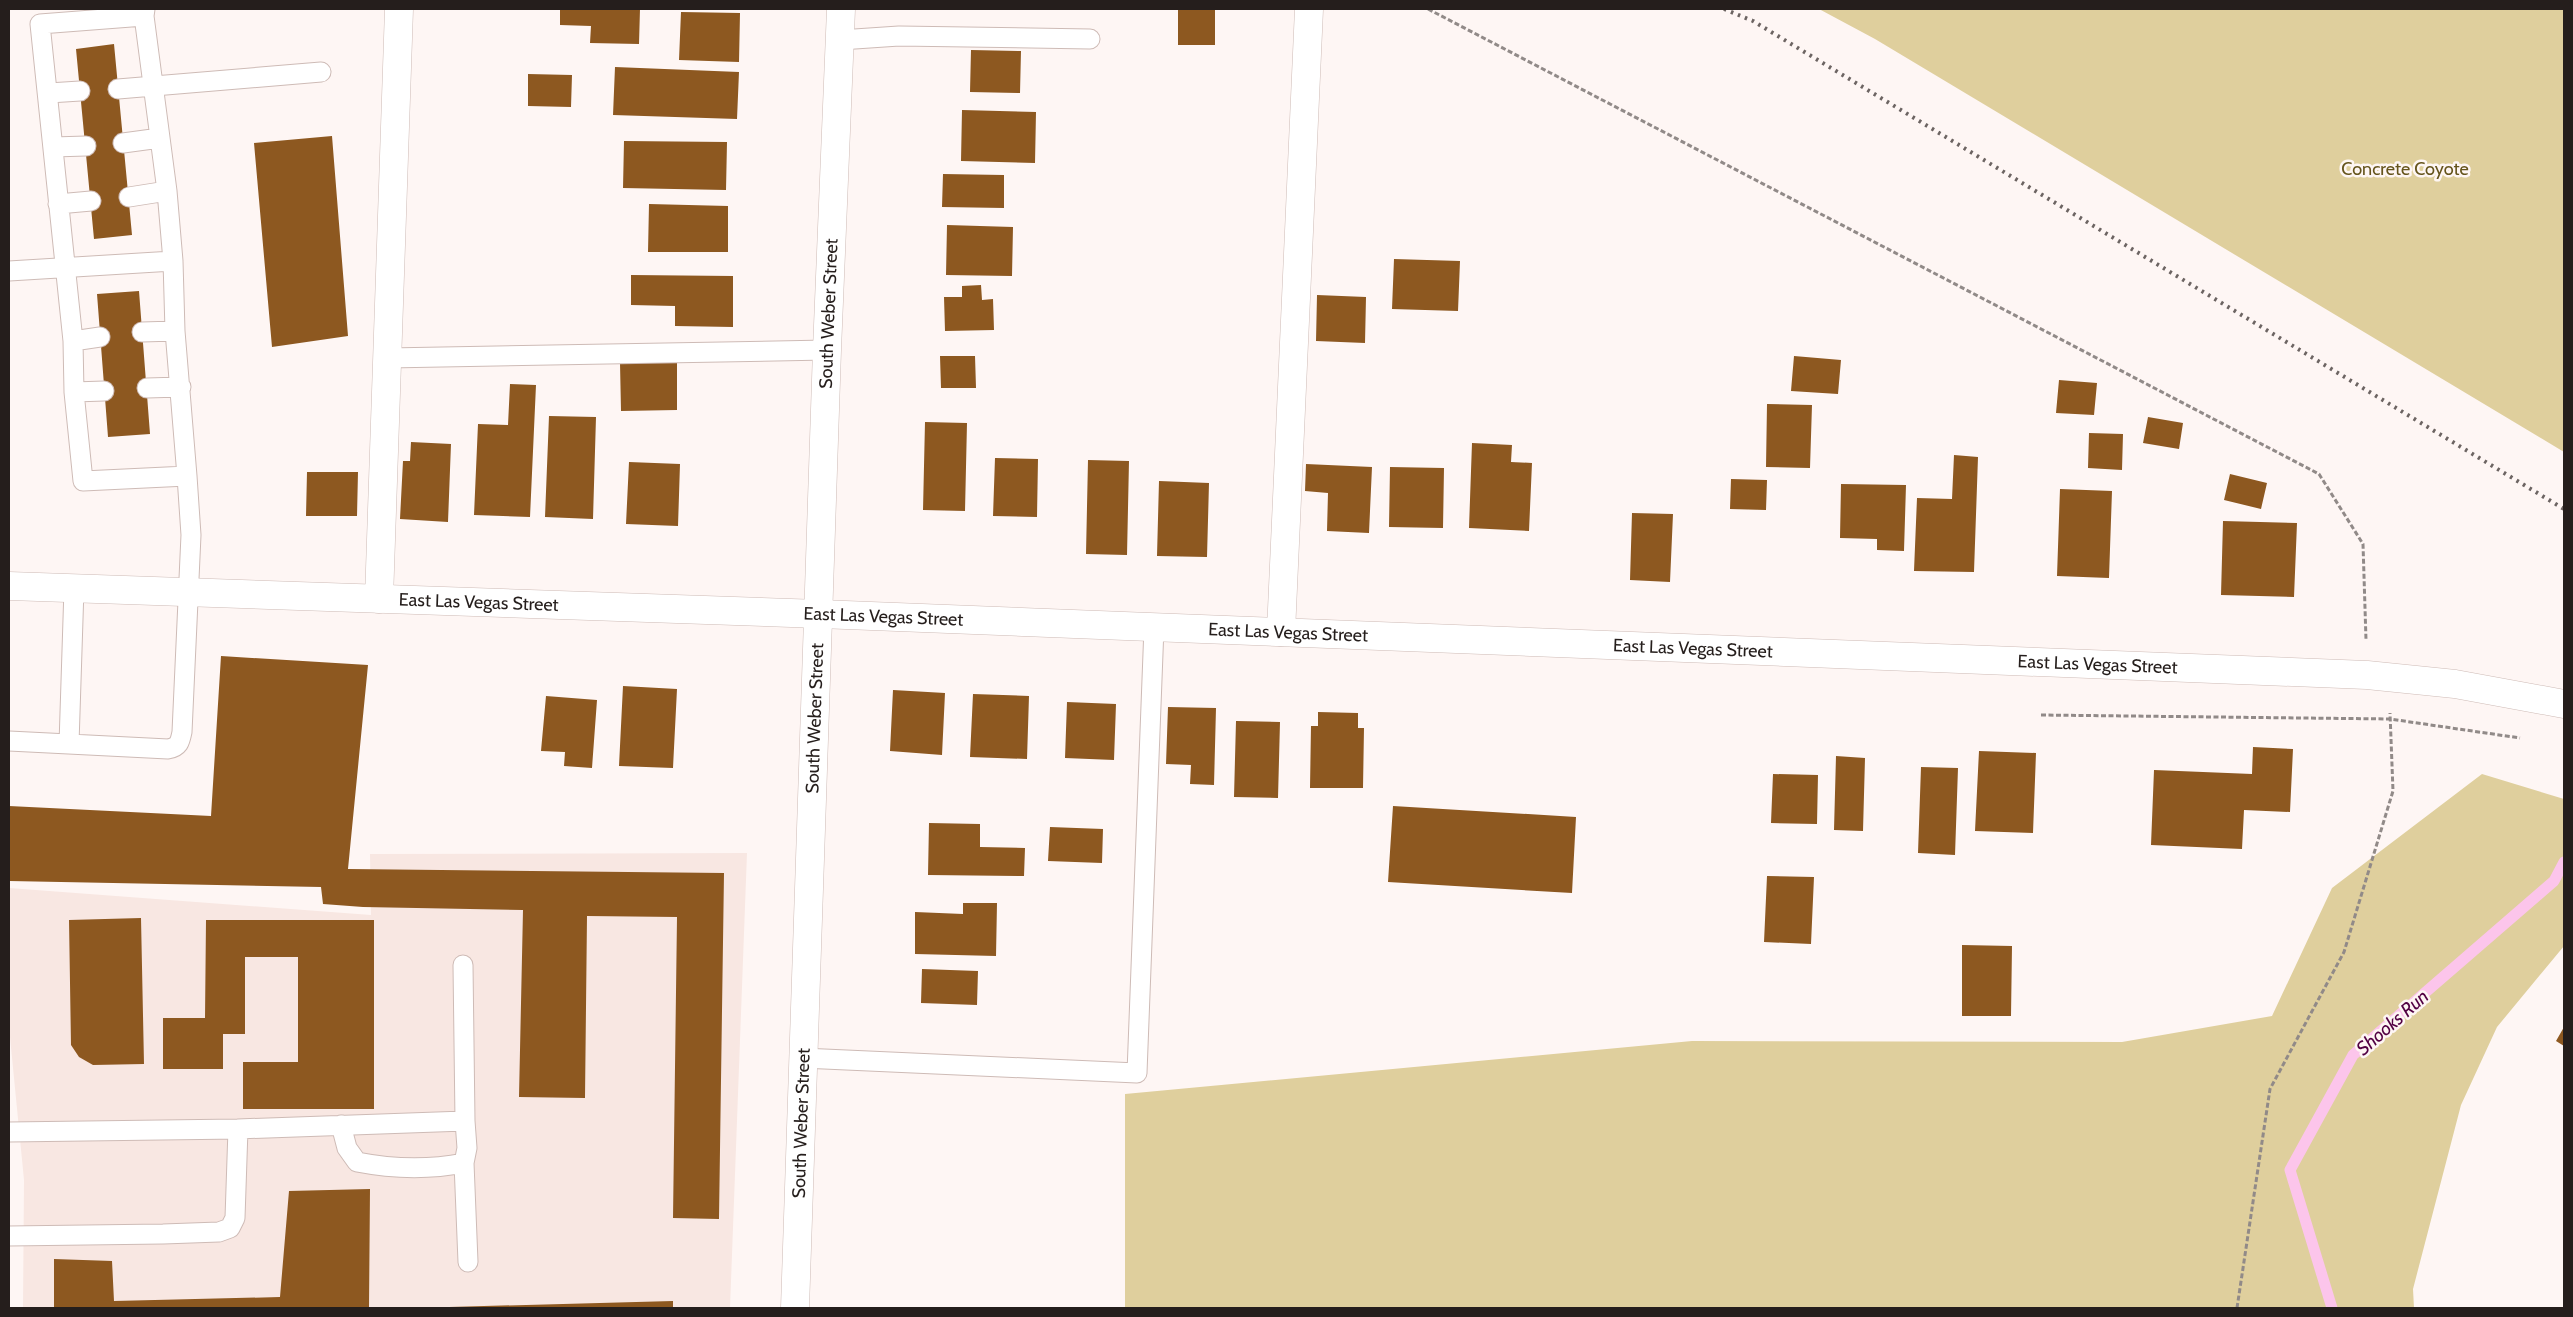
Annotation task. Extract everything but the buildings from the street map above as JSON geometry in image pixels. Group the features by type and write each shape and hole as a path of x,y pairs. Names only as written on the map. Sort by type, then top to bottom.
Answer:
{"street":[{"path":"379,599 398,9"},
{"name":"South Weber Street","path":"795,1308 802,1058 820,614 827,350 841,9"},
{"path":"1281,632 1309,9"},
{"name":"East Las Vegas Street","path":"9,586 820,614 2378,677 2455,684 2564,704"}],"lane":[{"path":"9,742 168,749 175,748 180,743 191,535 188,476 175,331 173,261 167,191 145,12 40,24 49,93 64,266 73,341 74,392 83,481 188,476"},
{"path":"840,40 899,36 1090,39"},
{"path":"118,89 321,72"},
{"path":"49,93 80,91"},
{"path":"124,143 160,138"},
{"path":"53,148 86,146"},
{"path":"129,197 167,191"},
{"path":"58,204 91,200"},
{"path":"9,271 64,266 173,261"},
{"path":"142,332 175,331"},
{"path":"73,341 100,337"},
{"path":"388,358 827,350"},
{"path":"146,388 181,387"},
{"path":"74,392 104,391"},
{"path":"69,744 74,588"},
{"path":"802,1058 1137,1073 1154,627"},
{"path":"463,965 467,1148 464,1162 468,1262"},
{"path":"9,1132 238,1129 465,1121"},
{"path":"341,1125 347,1148 357,1162 388,1168 442,1167 464,1162"},
{"path":"9,1236 200,1233 219,1232 230,1228 235,1218 238,1187 238,1129"}],"path":[{"path":"1428,9 2319,474 2363,544 2378,677 2390,719 2394,790 2344,952 2270,1089 2237,1308"},
{"path":"2041,715 2390,719 2520,738"}],"shaded area":[{"path":"747,853 730,1308 23,1308 24,1180 9,1027 9,888 371,915 370,854"}],"green space":[{"name":"Concrete Coyote","path":"1819,9 2564,9 2564,452 1875,39"},
{"path":"2482,774 2564,799 2564,946 2497,1027 2461,1105 2413,1289 2414,1308 1125,1308 1125,1094 1692,1041 2122,1042 2272,1016 2332,888"}],"waterway":[{"name":"Shooks Run","path":"2332,1308 2290,1170 2353,1055 2554,881 2564,862"}],"railway":[{"path":"1724,9 1753,21 2564,509"}]}
